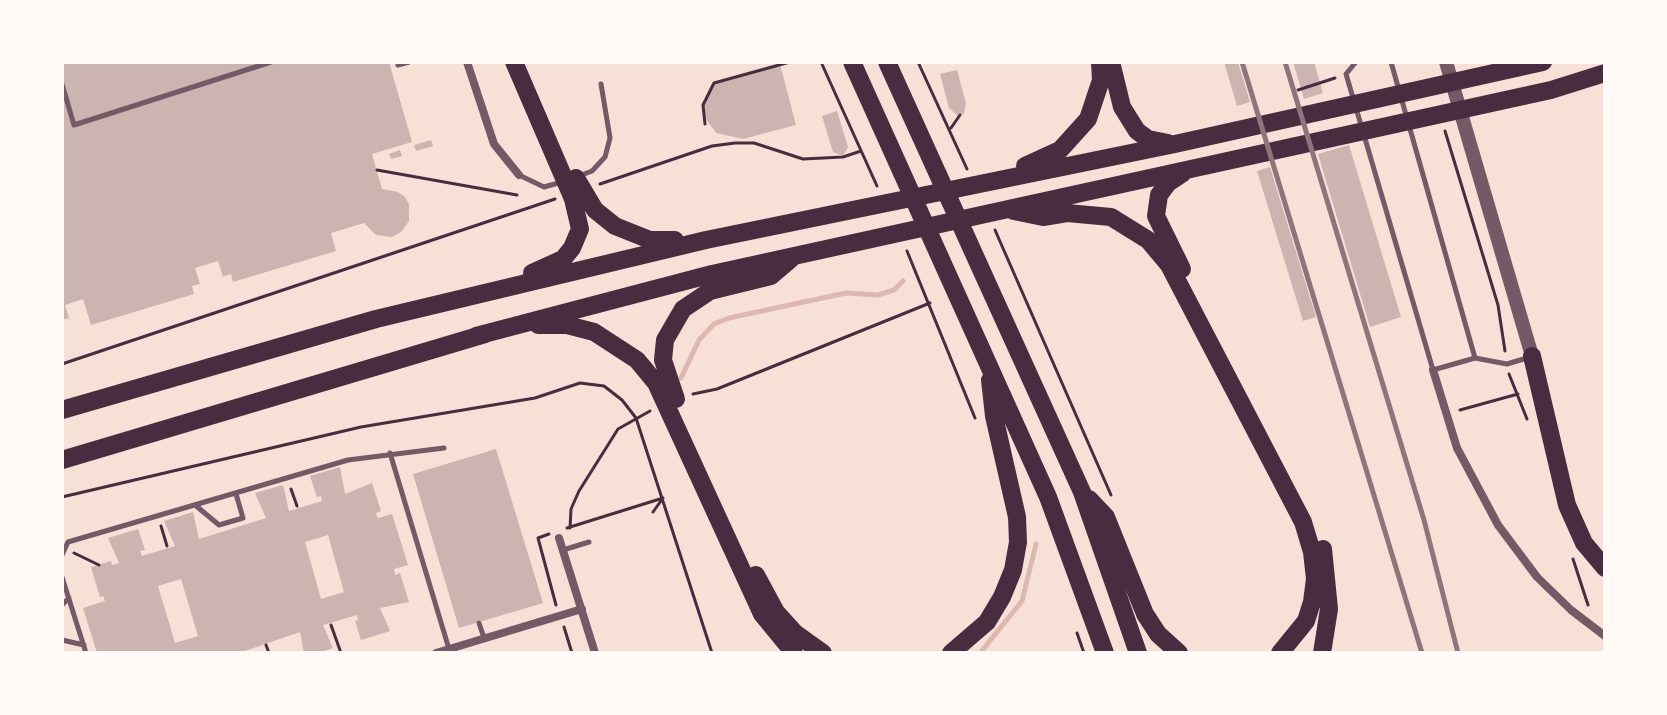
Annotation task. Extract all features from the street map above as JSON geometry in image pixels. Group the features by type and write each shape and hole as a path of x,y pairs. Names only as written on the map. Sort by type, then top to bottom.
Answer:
{"highway":[{"path":"514,62 579,194 615,226 634,236 706,240"},
{"path":"526,62 565,167"},
{"path":"852,62 1053,511 1105,653"},
{"path":"887,62 1082,492 1138,653"},
{"path":"996,179 1060,150 1076,135 1096,102 1100,62"},
{"path":"1111,62 1122,107 1137,131 1148,139 1175,144"},
{"path":"62,410 181,374 493,290 706,240 1194,140 1543,62"},
{"path":"1551,90 1605,73"},
{"path":"62,460 601,301 1522,96 1605,84"},
{"path":"1200,166 1168,183 1159,195 1156,216 1313,517 1327,575 1329,609 1322,653"},
{"path":"493,290 563,259 572,248 580,229 579,194"},
{"path":"1007,210 1043,217 1067,213 1111,217 1148,240 1169,265 1303,522 1313,566 1312,602 1306,621 1280,653"},
{"path":"796,256 771,276 710,291 683,309 665,340 663,360 668,380 710,477 760,583 776,612 795,633 823,653"},
{"path":"476,336 535,325 567,325 594,332 637,360 656,383 762,614 794,653"},
{"path":"1532,356 1576,528 1605,568"},
{"path":"951,653 987,622 1013,570 1018,542 1017,517 994,416 988,361"},
{"path":"1082,492 1106,517 1145,614 1158,634 1179,653"}],"street":[{"path":"467,62 494,144 519,175"},
{"path":"1446,62 1532,356"},
{"path":"1433,370 1457,448 1482,499 1516,552 1571,610 1605,636"},
{"path":"559,538 595,653"},
{"path":"436,653 582,609"}],"lane":[{"path":"62,84 74,125 271,62"},
{"path":"398,65 409,62"},
{"path":"1356,62 1346,74 1433,370 1475,358 1507,364 1532,356"},
{"path":"1391,62 1475,358"},
{"path":"519,175 544,187 592,171 605,157 610,138 601,84"},
{"path":"62,555 68,542 348,460 444,448"},
{"path":"390,453 449,649"},
{"path":"195,505 219,525 243,518 236,494"},
{"path":"563,550 589,542"},
{"path":"62,577 86,653"},
{"path":"62,605 69,598"},
{"path":"479,623 484,638"},
{"path":"62,640 84,645"}],"path":[{"path":"705,124 703,105 714,83 790,62"},
{"path":"821,62 879,190"},
{"path":"918,62 970,174"},
{"path":"1298,90 1346,74"},
{"path":"950,129 960,115"},
{"path":"1442,123 1498,305 1507,364 1529,424"},
{"path":"62,364 579,194 712,146 754,143 803,159 843,157 861,151"},
{"path":"377,170 517,195"},
{"path":"995,229 1113,499"},
{"path":"904,245 975,418"},
{"path":"685,395 717,389 930,303"},
{"path":"62,497 275,445 535,398 580,383 610,389 636,418 712,653"},
{"path":"1446,414 1539,388"},
{"path":"570,528 571,509 579,491 618,429 657,407"},
{"path":"289,481 297,506"},
{"path":"653,512 663,498"},
{"path":"554,599 538,538 663,498"},
{"path":"159,518 167,546"},
{"path":"1570,549 1596,629"},
{"path":"71,551 99,565"},
{"path":"331,625 341,653"},
{"path":"1076,630 1084,653"},
{"path":"266,645 269,653"}],"building":[{"path":"62,62 389,62 412,142 372,154 382,189 398,192 409,204 409,221 401,232 392,237 376,235 364,223 331,233 336,251 233,282 231,274 223,277 218,261 195,268 200,284 192,286 194,294 91,325 83,299 65,305 69,318 62,320"},
{"path":"1224,62 1238,62 1250,102 1237,106"},
{"path":"1293,62 1314,62 1323,93 1304,99"},
{"path":"780,64 796,125 743,139 716,133 706,119 703,105 714,83"},
{"path":"957,70 966,103 964,114 957,115 949,108 940,74"},
{"path":"837,111 848,147 843,156 833,152 822,116"},
{"path":"431,140 433,146 416,151 414,145"},
{"path":"1349,145 1401,317 1370,327 1318,154"},
{"path":"400,150 402,156 391,159 389,154"},
{"path":"1270,167 1316,317 1303,321 1257,171"},
{"path":"496,449 543,603 459,628 413,474"},
{"path":"340,467 345,494 372,483 381,511 376,513 378,518 392,514 408,565 394,569 395,575 400,573 409,602 380,608 390,631 361,640 355,621 358,620 357,615 323,625 333,648 318,653 304,653 300,632 242,652 97,653 83,608 105,601 103,596 100,597 91,567 111,561 112,565 119,563 108,538 138,529 145,550 140,551 142,556 175,546 164,521 193,512 199,539 266,518 255,493 283,485 289,511 322,501 321,496 317,497 310,476","holes":["328,535 344,592 321,599 305,542","181,579 198,636 175,643 158,586"]}],"waterway":[{"path":"681,378 699,340 714,324 729,318 846,293 878,295 894,290 903,281"},
{"path":"980,653 1022,601 1036,544"}],"railway":[{"path":"1242,62 1422,653"},
{"path":"1285,62 1424,520 1458,653"}]}
